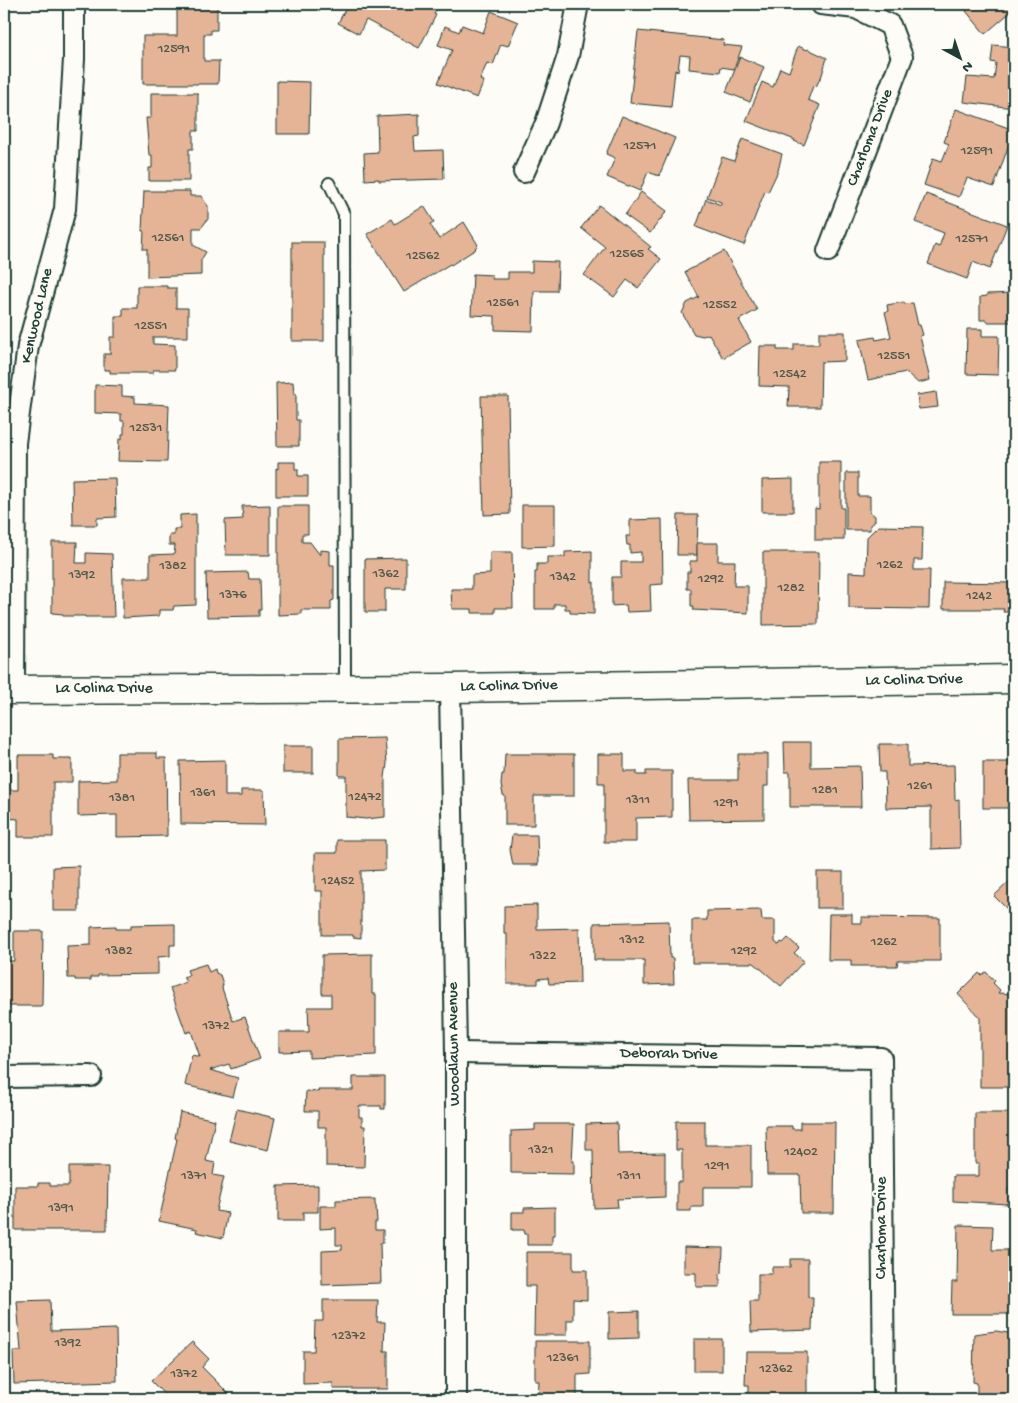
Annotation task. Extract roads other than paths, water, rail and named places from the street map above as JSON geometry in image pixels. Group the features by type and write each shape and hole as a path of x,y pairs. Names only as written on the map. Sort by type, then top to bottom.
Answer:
{"street":[{"name":"Kenwood Lane","path":"9,690 15,443 28,346 65,209 74,59 74,4"},
{"path":"524,172 546,123 568,56 578,4"},
{"name":"Charloma Drive","path":"821,4 856,8 890,25 902,57 828,250"},
{"name":"La Colina Drive","path":"9,690 450,688 1014,679"},
{"name":"Woodlawn Avenue","path":"450,688 456,1053 456,1399"},
{"name":"Deborah Drive","path":"456,1053 881,1058"},
{"name":"Charloma Drive","path":"881,1058 884,1399"},
{"path":"4,1077 91,1076"}],"lane":[{"path":"329,183 344,214 345,688"}]}
